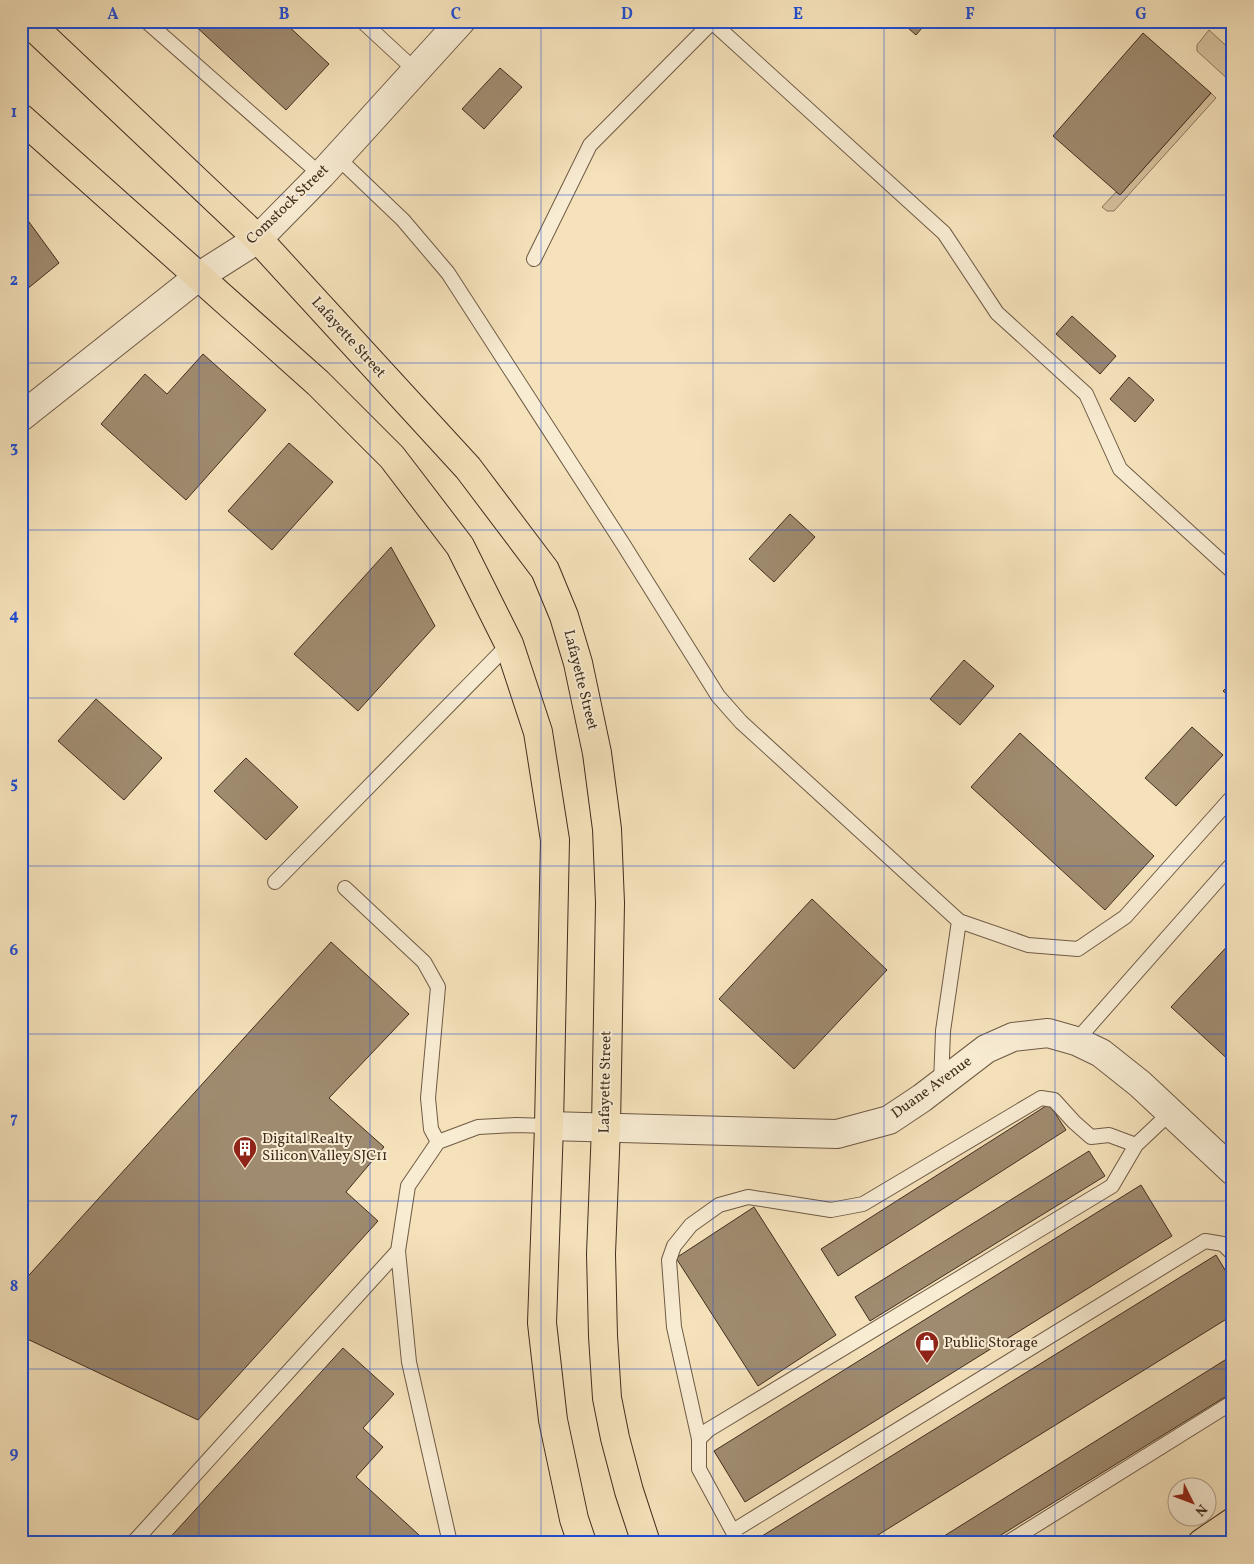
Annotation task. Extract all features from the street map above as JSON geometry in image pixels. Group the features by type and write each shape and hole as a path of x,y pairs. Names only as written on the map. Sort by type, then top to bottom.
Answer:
{"main road":[{"name":"Lafayette Street","path":"37,25 258,239 468,468 545,570 564,616 578,663 597,753 607,829 610,903 606,1127 601,1254 607,1398 626,1482 646,1543"},
{"path":"21,118 318,383 392,457 460,546 509,644 538,732 555,840 549,1126 542,1323 553,1420 574,1519 582,1543"},
{"path":"1202,1543 1233,1522"}],"street":[{"name":"Comstock Street","path":"21,417 198,277 258,239 329,166 461,21"},
{"name":"Duane Avenue","path":"549,1126 837,1134 889,1120 941,1084 986,1049 1013,1037 1048,1033 1076,1041 1101,1053 1140,1084 1233,1171"}],"lane":[{"path":"146,21 329,166 403,220 448,273 618,535 718,696 741,722 960,921 1028,945 1078,949 1125,917 1233,796"},
{"path":"362,21 416,71"},
{"path":"534,259 590,145 712,22 944,233 997,314 1086,394 1120,469 1233,572"},
{"path":"275,882 509,644"},
{"path":"1076,1041 1233,863"},
{"path":"345,888 424,962 438,986 428,1098 431,1129 438,1142"},
{"path":"941,1084 943,1031 960,921"},
{"path":"1136,1145 1109,1135 1091,1138 1054,1100 1041,1098 863,1204 831,1210 748,1197 719,1205 691,1225 674,1246 669,1260 674,1327 699,1439 699,1469 736,1537 1205,1241 1223,1244 1233,1254"},
{"path":"699,1439 708,1430 1112,1186 1136,1145 1171,1112"},
{"path":"450,1543 410,1362 398,1251 408,1186 438,1142 478,1127 549,1126"},
{"path":"133,1543 398,1251"},
{"path":"1007,1543 1233,1402"}],"shaded area":[{"path":"1209,30 1233,52 1233,79 1231,82 1197,51 1197,45"},
{"path":"1211,93 1216,98 1114,211 1107,211 1102,207 1116,192 1120,195"}],"building":[{"path":"190,21 283,21 329,64 286,110"},
{"path":"900,21 928,21 916,35"},
{"path":"1143,33 1211,93 1120,195 1053,136"},
{"path":"500,68 522,87 484,129 462,109"},
{"path":"21,211 59,263 21,294"},
{"path":"1072,316 1116,356 1100,374 1056,334"},
{"path":"203,354 266,410 186,500 101,424 145,374 167,394"},
{"path":"1129,377 1154,400 1135,422 1110,399"},
{"path":"289,443 333,482 272,550 228,511"},
{"path":"790,514 815,537 774,582 749,559"},
{"path":"391,547 435,626 358,711 294,654"},
{"path":"964,660 994,686 960,725 930,699"},
{"path":"1233,681 1233,700 1223,691"},
{"path":"96,699 162,758 124,800 58,741"},
{"path":"1192,727 1223,755 1176,806 1145,778"},
{"path":"1020,733 1154,856 1105,910 971,787"},
{"path":"246,758 298,807 266,840 214,791"},
{"path":"812,899 887,970 794,1069 719,999"},
{"path":"1233,940 1233,1064 1171,1007"},
{"name":"Digital Realty Silicon Valley SJC11","path":"331,942 409,1014 329,1098 384,1147 346,1192 378,1221 198,1420 21,1336 21,1284"},
{"path":"1049,1104 1066,1130 838,1276 821,1249"},
{"path":"1089,1151 1105,1176 870,1321 855,1297"},
{"path":"1141,1185 1172,1236 745,1502 714,1451"},
{"path":"754,1207 836,1335 758,1386 676,1258"},
{"path":"1216,1255 1233,1283 1233,1315 865,1543 755,1543 754,1541"},
{"path":"343,1348 394,1394 363,1428 383,1447 356,1477 419,1535 412,1543 165,1543"},
{"path":"1233,1355 1233,1392 988,1543 933,1543"}],"place":[{"name":"Digital Realty Silicon Valley SJC11","path":"245,1169"},
{"name":"Public Storage","path":"927,1364"}]}
